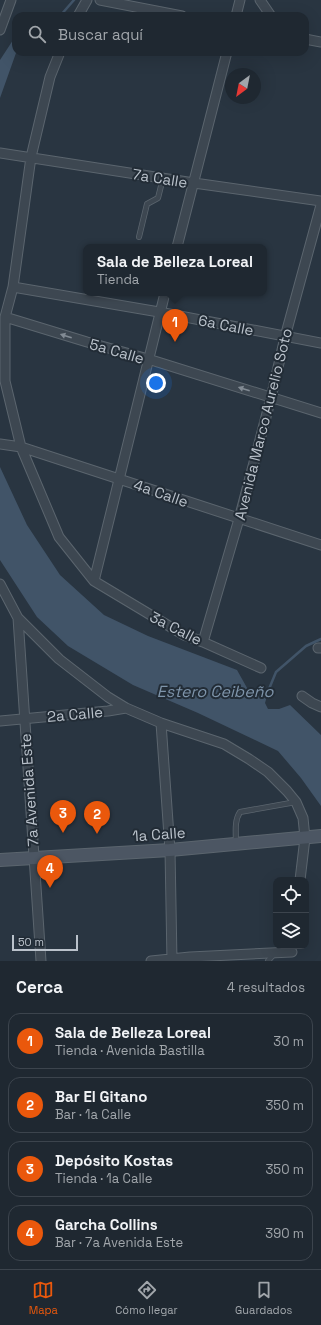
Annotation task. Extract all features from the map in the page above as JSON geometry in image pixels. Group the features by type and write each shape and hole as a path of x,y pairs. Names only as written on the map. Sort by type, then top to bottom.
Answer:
{"street":[{"path":"0,30 11,0"},
{"path":"80,12 87,0"},
{"path":"100,0 162,12"},
{"path":"237,12 240,0"},
{"path":"260,0 268,12"},
{"path":"309,40 321,42"},
{"path":"58,56 50,77 31,157 13,287 5,317 5,381 20,448 59,537 94,581"},
{"path":"178,244 226,56"},
{"name":"7a Calle","path":"0,152 194,183 321,201"},
{"name":"Avenida Marco Aurelio Soto","path":"203,642 239,519 271,398 285,336 321,205"},
{"name":"6a Calle","path":"13,287 159,312 321,343"},
{"path":"94,581 163,296"},
{"name":"5a Calle","path":"5,317 148,359 321,413"},
{"name":"4a Calle","path":"0,444 20,448 119,479 321,545"},
{"name":"3a Calle","path":"94,581 184,635 262,668"},
{"path":"0,584 18,618 59,659 108,697 126,708 161,723 224,744 250,759 268,772 296,802 303,818 305,838 300,877"},
{"name":"7a Avenida Este","path":"18,618 41,961"},
{"path":"302,696 321,707"},
{"name":"2a Calle","path":"0,721 126,708"},
{"path":"161,723 170,850 172,960"},
{"name":"1a Calle","path":"0,860 170,850 321,836"},
{"path":"151,961 276,952 292,953"}],"lane":[{"path":"139,237 147,204 158,198 163,178"},
{"path":"236,844 236,823 237,816 240,812 296,802"},
{"path":"268,961 276,952"}],"water":[{"path":"12,42 12,56 15,56 0,98 0,60"},
{"name":"Estero Ceibeño","path":"0,467 27,525 60,575 104,615 148,636 237,670 251,695 259,696 269,689 265,703 268,709 279,709 290,705 321,735 321,806 301,778 278,751 198,713 133,685 68,646 37,617 0,560"}],"waterway":[{"path":"64,12 74,0"},
{"path":"269,689 276,672 306,646 321,639"}],"place":[{"name":"Sala de Belleza Loreal","path":"175,342"},
{"name":"Depósito Kostas","path":"63,833"},
{"name":"Bar El Gitano","path":"97,834"},
{"name":"Garcha Collins","path":"50,888"}]}
